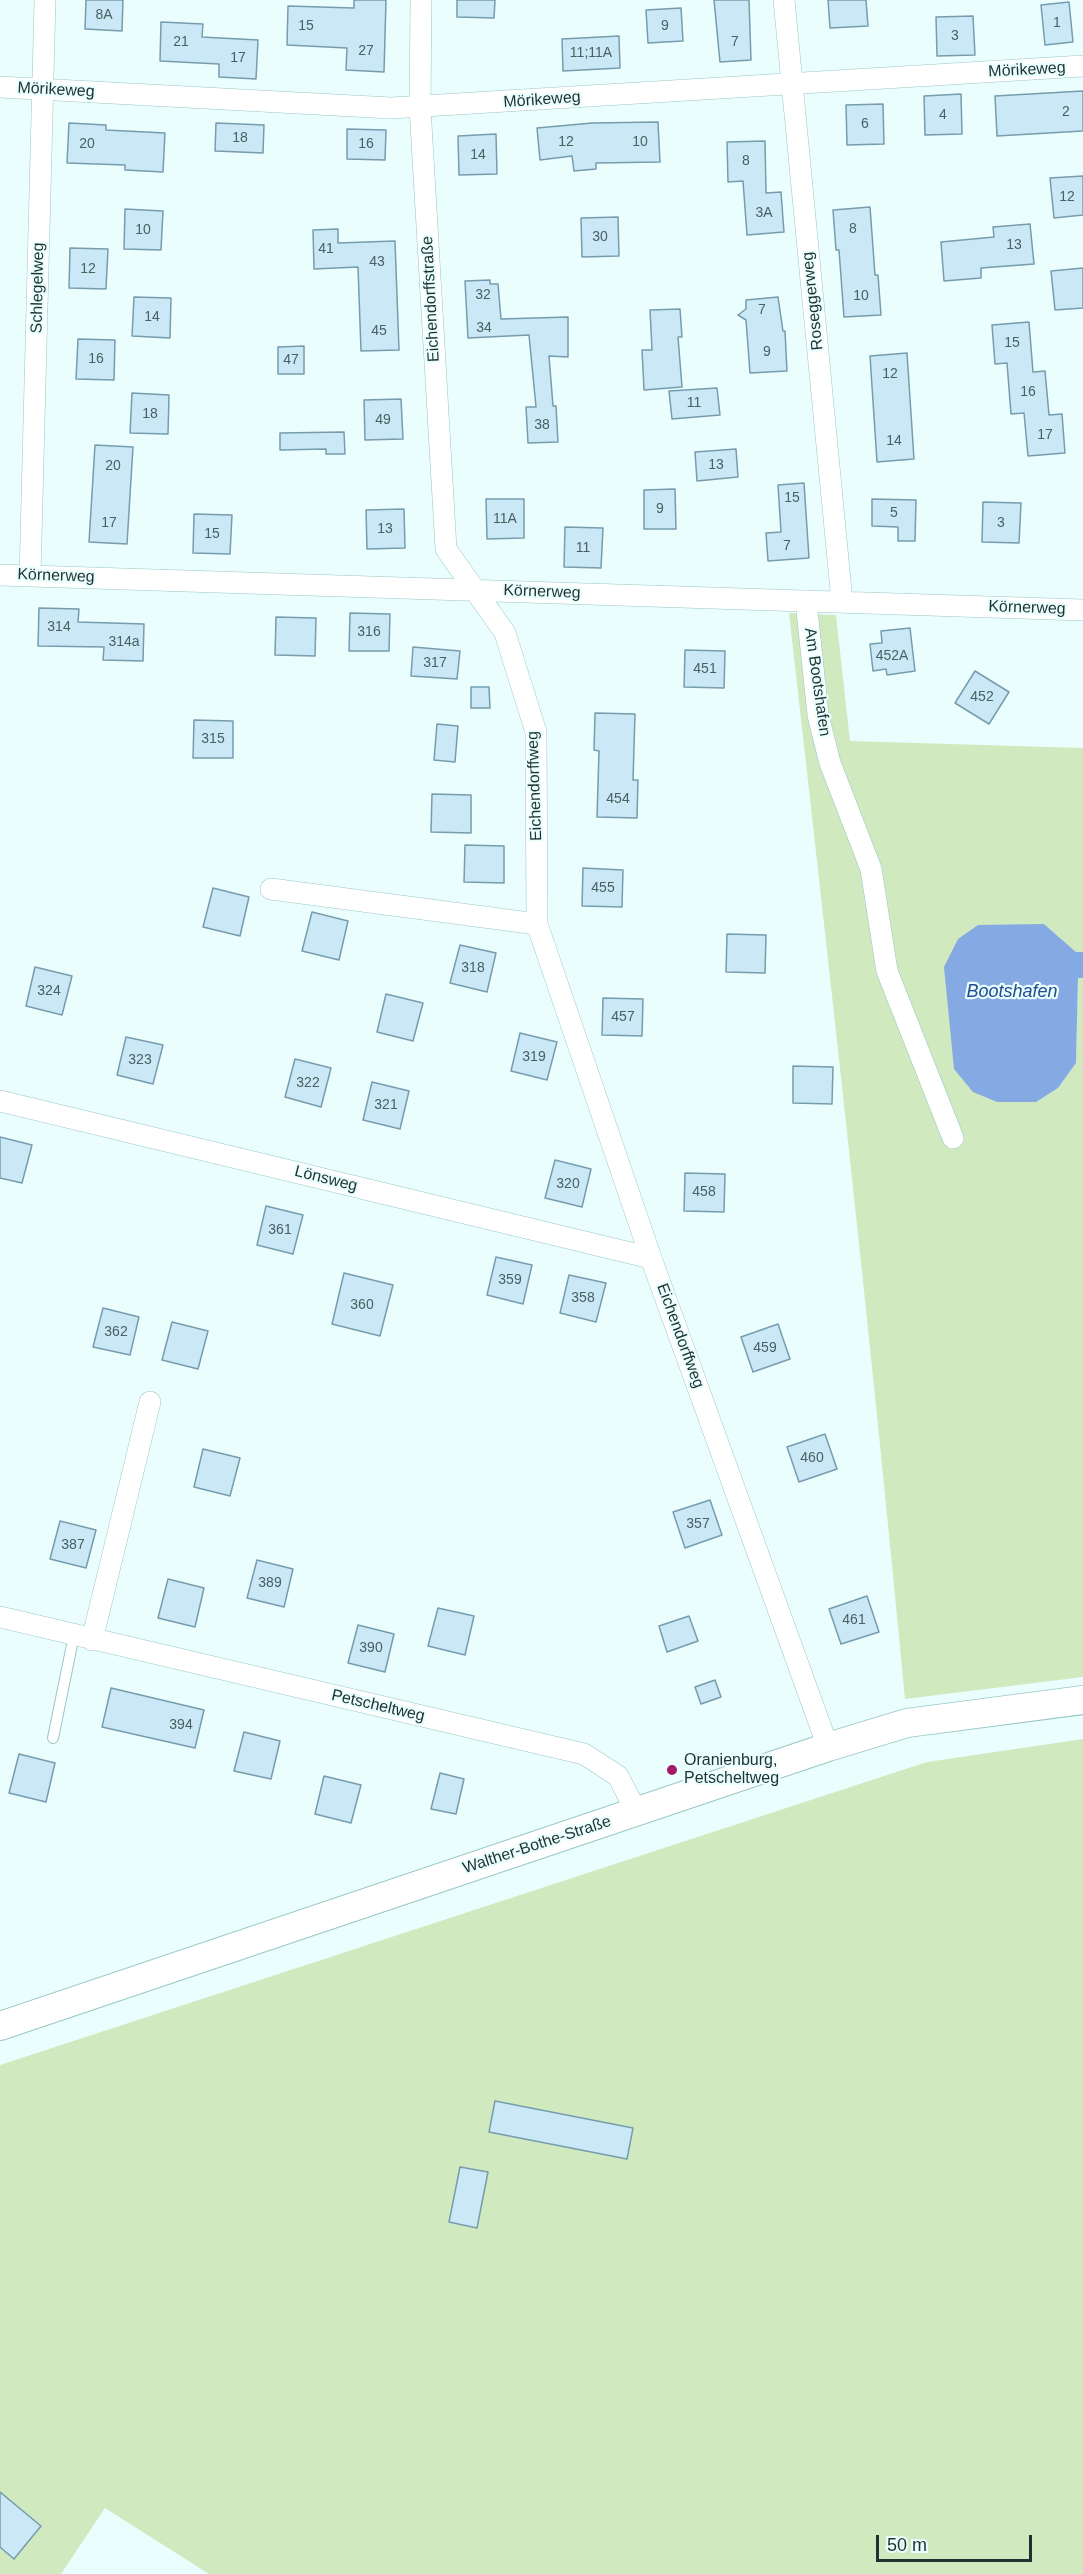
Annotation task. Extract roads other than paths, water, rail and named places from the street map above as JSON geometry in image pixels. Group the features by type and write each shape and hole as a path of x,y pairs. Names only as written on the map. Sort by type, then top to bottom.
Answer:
{"street":[{"name":"Schlegelweg","path":"30,576 45,0"},
{"name":"Eichendorffstraße","path":"421,0 420,107 446,549 474,589"},
{"name":"Roseggerweg","path":"784,0 842,601"},
{"name":"Mörikeweg","path":"0,87 391,108 1083,66"},
{"name":"Körnerweg","path":"0,575 1083,610"},
{"name":"Eichendorffweg","path":"474,589 505,633 536,732 537,924 651,1258 828,1747"},
{"name":"Am Bootshafen","path":"806,601 818,715 830,763 871,869 887,971 952,1138"},
{"path":"271,889 537,924"},
{"name":"Lönsweg","path":"0,1101 651,1258"},
{"path":"83,1638 150,1402"},
{"name":"Petscheltweg","path":"0,1617 585,1754 618,1776 637,1813"},
{"name":"Walther-Bothe-Straße","path":"0,2026 828,1747 907,1724 1083,1700"}],"lane":[{"path":"53,1738 83,1638"}],"water":[{"name":"Bootshafen","path":"1044,924 1076,952 1083,952 1083,978 1078,978 1076,1063 1058,1088 1036,1102 997,1102 973,1092 954,1069 944,967 958,939 978,925"}],"place":[{"name":"Oranienburg, Petscheltweg","path":"672,1770"}]}
